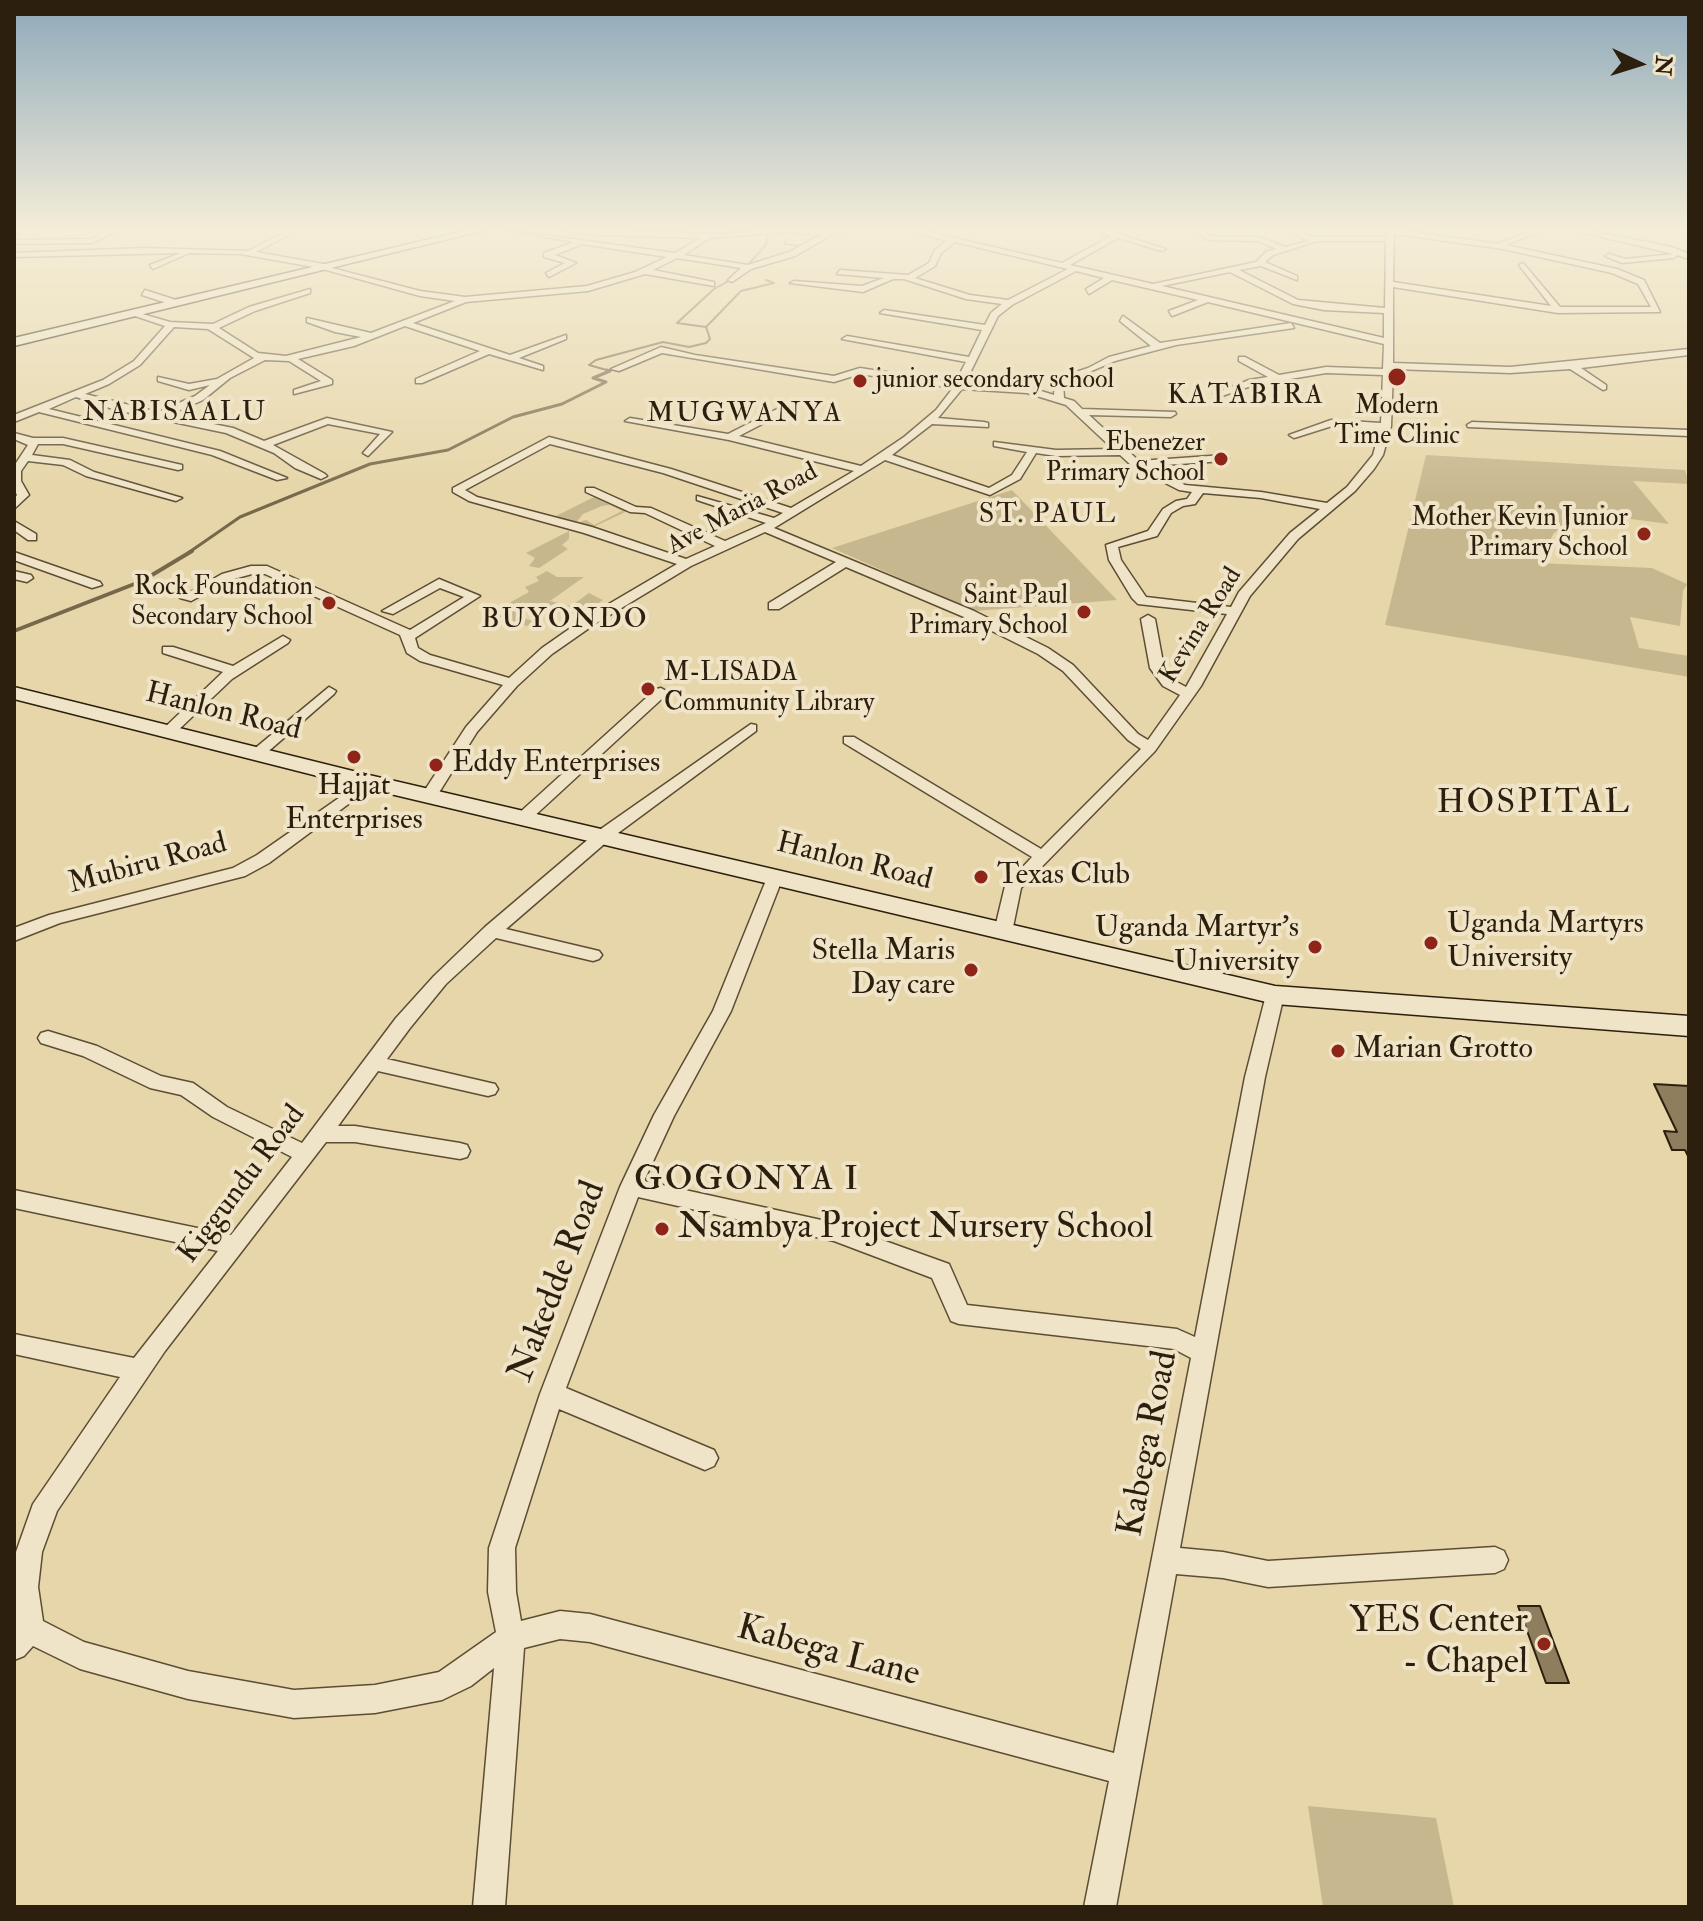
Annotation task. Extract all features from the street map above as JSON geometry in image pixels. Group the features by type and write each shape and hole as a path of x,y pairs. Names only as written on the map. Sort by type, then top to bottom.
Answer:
{"main road":[{"path":"14,342 111,319"},
{"name":"Hanlon Road","path":"14,693 369,782 1275,995 1689,1026"}],"street":[{"path":"153,319 171,324 214,327 232,319"},
{"path":"214,327 236,346 262,358 290,358 346,346 416,319"},
{"path":"922,319 986,328"},
{"name":"Ave Maria Road","path":"429,796 471,730 512,683 547,651 590,621 687,563 770,525 863,470 931,421 959,386 991,319"},
{"path":"1123,319 1148,341 1159,346"},
{"path":"1283,319 1388,342"},
{"name":"Kevina Road","path":"1003,932 1013,886 1150,748 1189,694 1235,611 1294,536 1369,469 1378,455 1386,426 1388,319"},
{"path":"310,320 338,330 371,336"},
{"path":"404,323 540,368"},
{"path":"1059,399 1058,381 1112,359 1159,346 1301,323"},
{"path":"14,419 106,382 137,363 165,335 171,324"},
{"path":"510,358 563,337"},
{"path":"847,339 972,360"},
{"path":"616,369 661,350 834,379 860,371 959,386 1028,390 1059,399 1081,412 1136,464 1176,485 1329,507"},
{"path":"419,381 489,351"},
{"path":"1219,394 1276,377 1326,370 1510,370 1689,352"},
{"path":"161,379 191,387 227,376 262,358"},
{"path":"290,358 329,382 297,392"},
{"path":"1242,359 1276,377"},
{"path":"1572,366 1603,387"},
{"path":"158,416 199,398 227,376"},
{"path":"76,394 158,416 229,430 321,476"},
{"path":"38,409 216,453 281,478"},
{"path":"729,437 783,409"},
{"path":"1081,412 1171,414"},
{"path":"264,445 327,421 387,432 368,453"},
{"path":"630,421 729,437 863,470"},
{"path":"931,421 984,425"},
{"path":"1294,435 1331,423 1386,426"},
{"path":"1472,425 1689,433"},
{"path":"14,436 31,441 63,441 178,467"},
{"path":"687,563 588,530 473,499 457,490 550,440 667,471 792,512"},
{"path":"14,506 23,495 14,476 26,457 31,441"},
{"path":"998,444 1079,454 1122,452"},
{"path":"884,456 990,492 1016,477 1033,450"},
{"path":"26,457 66,462 90,474 176,498"},
{"path":"1136,464 1224,458"},
{"path":"590,490 634,510 659,515 725,546"},
{"path":"1199,490 1191,502 1180,503 1162,516 1153,533 1112,545 1115,560 1140,600 1235,611"},
{"path":"701,498 770,525 845,562 996,626 1054,658 1068,668 1133,737 1150,748"},
{"path":"15,557 96,585"},
{"path":"774,606 845,562"},
{"path":"186,598 226,577 251,570 267,570 409,636"},
{"path":"388,611 439,583 474,596 409,636"},
{"path":"1148,619 1157,668 1168,683 1189,694"},
{"path":"409,636 412,650 425,658 512,683"},
{"path":"168,732 234,671 283,640"},
{"path":"168,650 234,671"},
{"path":"258,753 329,691"},
{"path":"524,817 661,692"},
{"name":"Kiggundu Road","path":"22,1638 29,1552 46,1504 140,1370 373,1063 440,980 491,931 604,835 751,728"},
{"path":"849,740 1043,857"},
{"name":"Mubiru Road","path":"14,935 55,919 239,872 276,850 369,782"},
{"name":"Nakedde Road","path":"489,1907 511,1638 502,1592 502,1548 552,1394 631,1187 664,1115 722,1011 775,877"},
{"path":"491,931 593,955"},
{"name":"Kabega Road","path":"1100,1907 1255,1077 1275,995"},
{"path":"48,1038 90,1051 157,1083 186,1088 220,1112 305,1154"},
{"path":"373,1063 488,1089"},
{"path":"320,1134 355,1134 460,1151"},
{"path":"631,1187 835,1232 941,1271 959,1314 1177,1339 1204,1353"},
{"path":"14,1199 236,1245"},
{"path":"14,1344 140,1370"},
{"path":"552,1394 639,1427 671,1445 705,1458"},
{"path":"1164,1560 1223,1565 1268,1574 1495,1560"},
{"name":"Kabega Lane","path":"511,1638 560,1625 590,1628 1125,1771"},
{"path":"22,1638 188,1685 294,1704 375,1699 442,1686 461,1676 511,1638"}],"shaded area":[{"path":"1426,455 1685,470 1689,484 1633,481 1669,524 1623,518 1567,525 1554,533 1538,563 1652,568 1687,584 1683,591 1680,626 1630,617 1639,648 1689,656 1689,677 1385,625"},
{"path":"1012,490 1117,600 974,611 832,548"},
{"path":"596,496 632,509 591,528 577,523 586,520 594,525 622,511 610,505 602,506 583,514 575,524 556,516"},
{"path":"569,531 569,539 562,545 568,549 539,568 529,566 535,558 526,553"},
{"path":"547,571 557,577 584,577 550,601 571,606 589,593 603,600 565,628 557,627 568,615 541,608 524,609 516,615 535,622 527,626 489,614 529,592 525,587 539,581 536,577"},
{"path":"1308,1806 1436,1818 1454,1907 1323,1907"}],"building":[{"path":"1654,1084 1689,1086 1689,1158 1685,1150 1672,1150 1664,1131 1677,1132"},
{"name":"YES Center - Chapel","path":"1518,1606 1540,1606 1569,1683 1546,1683"}],"waterway":[{"path":"682,319 677,323 706,327"},
{"path":"706,327 714,319"},
{"path":"610,371 589,365 596,360 663,342 689,347 706,343 710,339 706,327"},
{"path":"188,553 240,517 370,464 448,450 513,417 562,404 606,382 593,378 610,371"},
{"path":"14,631 142,581 192,551"}],"place":[{"name":"Modern Time Clinic","path":"1397,377"},
{"name":"junior secondary school","path":"860,381"},
{"name":"Ebenezer Primary School","path":"1221,459"},
{"name":"Mother Kevin Junior Primary School","path":"1644,534"},
{"name":"Rock Foundation Secondary School","path":"329,603"},
{"name":"Saint Paul Primary School","path":"1084,612"},
{"name":"M-LISADA Community Library","path":"648,689"},
{"name":"Hajjat Enterprises","path":"354,757"},
{"name":"Eddy Enterprises","path":"436,765"},
{"name":"Texas Club","path":"981,877"},
{"name":"Uganda Martyrs University","path":"1431,943"},
{"name":"Uganda Martyr's University","path":"1315,947"},
{"name":"Stella Maris Day care","path":"971,970"},
{"name":"Marian Grotto","path":"1338,1051"},
{"name":"Nsambya Project Nursery School","path":"662,1229"},
{"name":"YES Center - Chapel","path":"1544,1644"}],"district":[{"name":"KATABIRA","path":"1246,397"},
{"name":"NABISAALU","path":"175,414"},
{"name":"MUGWANYA","path":"745,415"},
{"name":"ST. PAUL","path":"1048,516"},
{"name":"BUYONDO","path":"565,621"},
{"name":"HOSPITAL","path":"1534,805"},
{"name":"GOGONYA I","path":"747,1182"}]}
